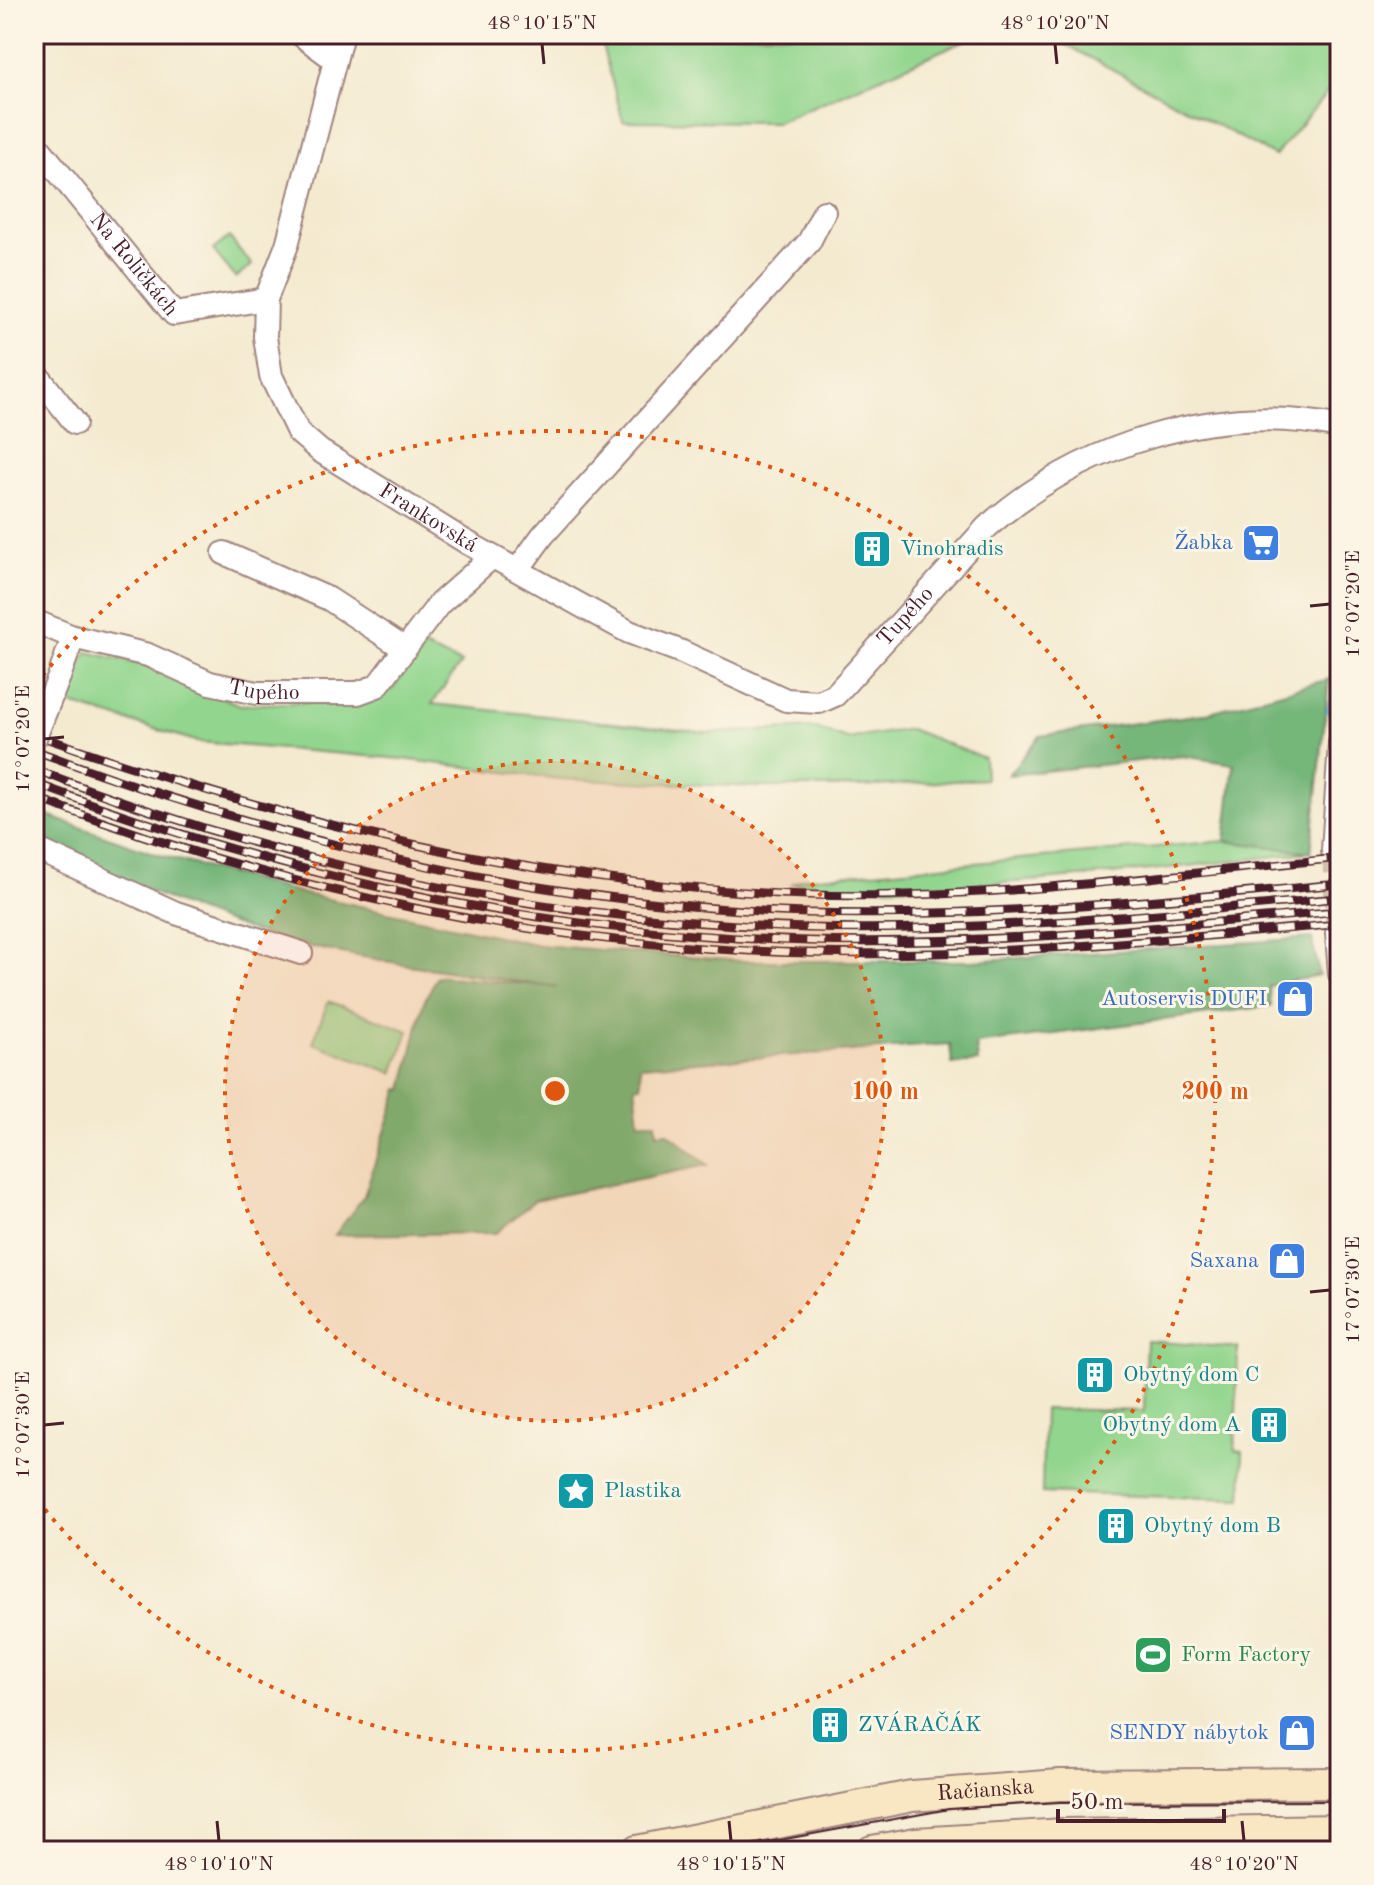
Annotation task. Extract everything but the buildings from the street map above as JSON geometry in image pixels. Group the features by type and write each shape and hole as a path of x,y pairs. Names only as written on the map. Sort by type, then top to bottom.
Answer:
{"main road":[{"name":"Račianska","path":"637,1851 925,1795 1060,1785 1340,1783"},
{"path":"872,1851 916,1843 1049,1835 1340,1830"}],"street":[{"path":"300,34 335,60"},
{"name":"Frankovská","path":"342,34 287,245 266,299 265,337 271,376 298,432 320,451 492,557 519,568"},
{"name":"Na Roličkách","path":"34,142 174,314 266,299"},
{"path":"519,568 543,535 809,242 824,212"},
{"path":"34,371 75,423"},
{"name":"Tupého","path":"519,568 629,632 682,652 786,700 819,702 835,695 987,527 1012,505 1060,472 1103,452 1175,431 1269,419 1340,427"},
{"path":"224,553 329,599 362,617 405,649"},
{"name":"Tupého","path":"34,621 73,637 148,655 210,683 257,693 358,693 377,686 439,604 492,557"},
{"path":"34,740 73,637"},
{"path":"1333,851 1338,813 1340,743"},
{"path":"34,848 176,913 301,953"},
{"path":"1337,933 1340,974"}],"green space":[{"path":"599,34 980,34 777,122 623,121"},
{"path":"1046,34 1340,34 1340,77 1275,156"},
{"path":"229,237 252,265 236,278 213,250"},
{"path":"423,647 461,663 432,704 709,733 816,728 847,739 910,729 984,758 985,779 859,787 758,787 559,779 403,759 199,742 64,702 87,652 144,665 240,705 362,700 393,689"},
{"path":"1329,679 1311,852 1225,841 1234,764 1183,756 1008,775 1040,736 1203,714"},
{"path":"34,811 156,854 300,893 539,945 741,961 972,961 1312,938 1319,975 1269,986 1271,1006 976,1044 978,1062 952,1064 950,1044 640,1066 641,1085 635,1086 639,1122 656,1122 657,1133 667,1132 708,1165 535,1200 496,1233 335,1235 364,1196 399,1089 403,1090 423,1004 437,976 558,987 342,953 240,927 34,840"},
{"path":"1225,841 1311,852 1117,874 987,884 791,884 805,878"},
{"path":"328,1001 409,1031 393,1073 313,1043"},
{"path":"1146,1341 1238,1348 1235,1450 1243,1451 1242,1499 1042,1493 1044,1409 1144,1411"}],"waterway":[{"path":"1330,711 1340,677"}],"tunnel":[{"path":"1333,851 1337,933"}],"tram line":[{"path":"720,1851 949,1809 1060,1802 1340,1801"}],"railway":[{"path":"34,734 128,766 319,822 512,864 609,879 708,889 808,895 941,894 1074,885 1340,858"},
{"path":"34,750 222,814 414,863 511,882 708,908 807,913 940,913 1074,906 1340,884"},
{"path":"34,769 127,803 317,860 511,900 610,914 808,928 941,928 1340,898"},
{"path":"34,783 222,846 318,872 414,895 610,927 808,941 941,941 1074,934 1340,911"},
{"path":"34,797 222,860 318,886 512,926 610,939 808,953 941,953 1074,946 1340,924"}],"place":[{"name":"Žabka","path":"1261,543"},
{"name":"Vinohradis","path":"872,549"},
{"name":"Autoservis DUFI","path":"1295,999"},
{"name":"Saxana","path":"1287,1261"},
{"name":"Obytný dom C","path":"1095,1375"},
{"name":"Obytný dom A","path":"1269,1425"},
{"name":"Plastika","path":"576,1491"},
{"name":"Obytný dom B","path":"1116,1526"},
{"name":"Form Factory","path":"1153,1655"},
{"name":"ZVÁRAČÁK","path":"830,1725"},
{"name":"SENDY nábytok","path":"1297,1733"}]}
